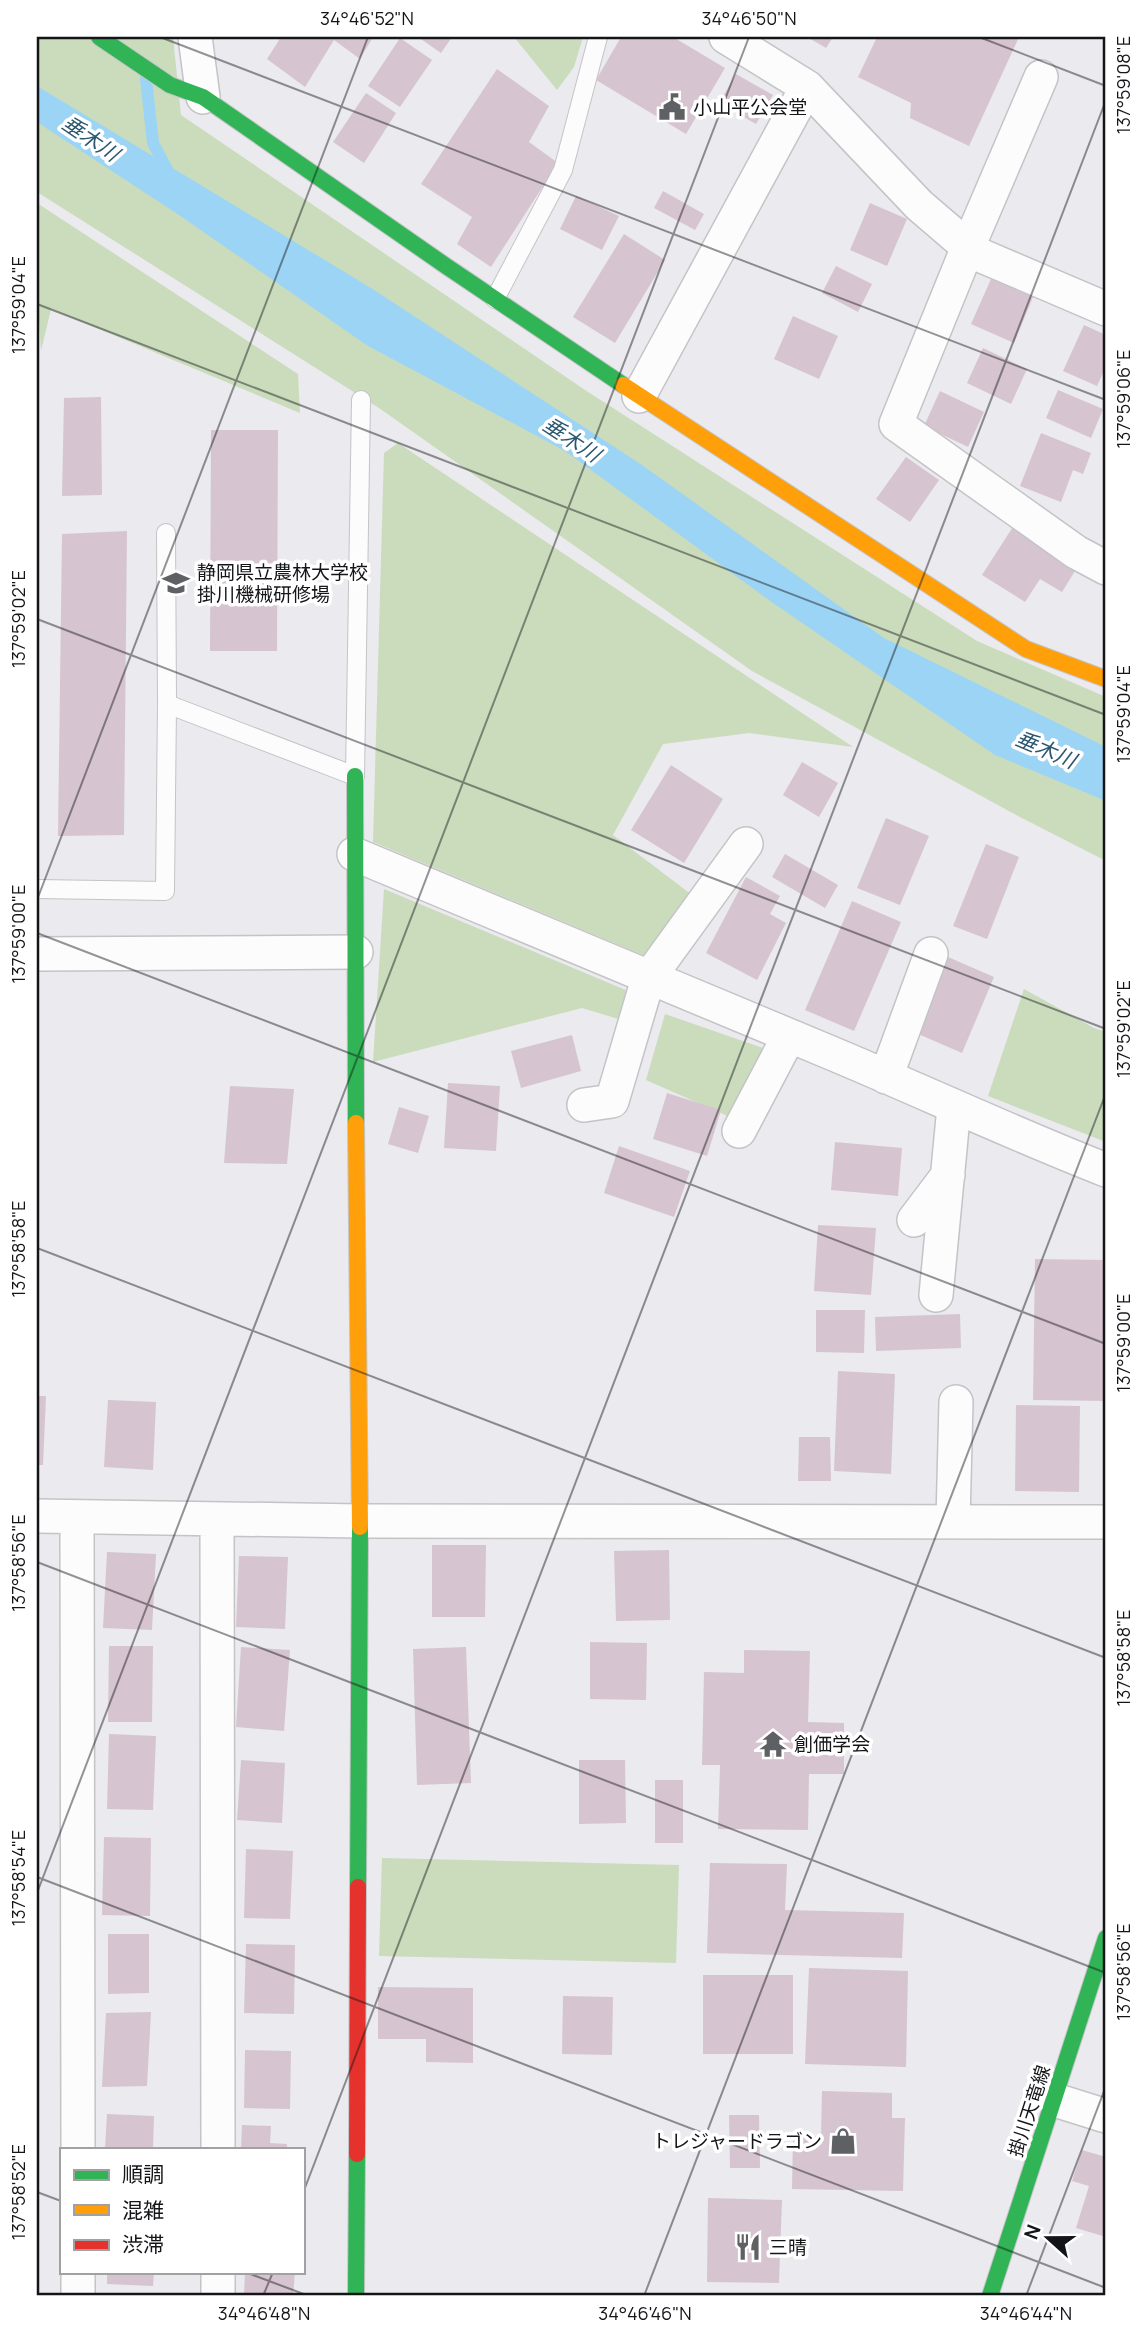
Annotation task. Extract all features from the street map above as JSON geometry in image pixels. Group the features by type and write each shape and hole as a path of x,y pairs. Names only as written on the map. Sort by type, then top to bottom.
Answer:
{"street":[{"path":"99,37 170,85 203,97 639,396 1026,649 1106,679"},
{"path":"195,37 203,97"},
{"path":"726,37 807,87 919,205 975,253 1106,309"},
{"path":"1041,77 896,424 1076,552 1106,568"},
{"path":"639,396 807,87"},
{"path":"355,776 360,1521 356,2296"},
{"path":"584,1105 612,1101 648,979 746,844"},
{"path":"354,854 1106,1170"},
{"path":"37,954 356,952"},
{"path":"886,1077 931,954"},
{"path":"739,1131 789,1036"},
{"path":"936,1295 954,1107"},
{"path":"914,1220 947,1175"},
{"path":"953,1521 956,1402"},
{"path":"37,1516 360,1521 1106,1522"},
{"path":"76,1517 78,2148"},
{"path":"217,1519 218,2148"},
{"name":"掛川天竜線","path":"990,2296 1106,1938"},
{"path":"1055,2100 1106,2116"},
{"path":"78,2274 78,2296"},
{"path":"218,2274 218,2296"}],"lane":[{"path":"495,299 563,170 598,37"},
{"path":"167,704 355,776 361,400"},
{"path":"37,889 165,891 166,533"}],"green space":[{"path":"37,37 173,37 181,115 588,392 977,641 1106,697 1106,861 752,671 379,408 37,192"},
{"path":"514,37 583,37 574,67 557,90"},
{"path":"37,203 298,374 300,413 51,309 41,351 37,290"},
{"path":"398,443 853,747 749,733 663,744 613,835 692,895 655,960 373,842 384,453"},
{"path":"384,889 628,991 625,1021 582,1008 373,1062"},
{"path":"1024,989 1106,1032 1106,1142 988,1096"},
{"path":"665,1014 763,1048 732,1118 646,1080"},
{"path":"382,1858 679,1865 676,1963 379,1956"}],"water":[{"name":"垂木川","path":"37,86 371,288 642,465 884,638 1106,747 1106,801 995,755 773,603 565,451 368,346 179,215 37,122"}],"building":[{"path":"281,37 373,37 360,59 334,40 305,87 267,59"},
{"path":"418,37 452,37 441,53"},
{"name":"小山平公会堂","path":"621,37 673,37 725,68 686,134 596,80"},
{"path":"807,37 833,37 826,48"},
{"path":"877,37 1019,37 969,146 910,118 911,103 858,77"},
{"path":"400,38 432,60 400,107 368,86"},
{"path":"497,69 549,106 529,142 558,163 491,267 457,244 472,217 421,184"},
{"path":"736,74 773,95 756,124 719,103"},
{"path":"366,93 396,113 364,163 333,142"},
{"path":"663,191 704,214 695,230 654,208"},
{"path":"576,196 619,216 602,250 560,229"},
{"path":"870,203 907,219 887,266 850,250"},
{"path":"624,234 665,260 615,343 573,317"},
{"path":"836,266 872,284 858,312 822,293"},
{"path":"991,279 1033,297 1014,343 971,324"},
{"path":"793,316 838,336 819,379 774,359"},
{"path":"1084,325 1106,335 1106,366 1097,386 1063,371"},
{"path":"983,348 1027,369 1011,404 967,383"},
{"path":"1058,390 1103,409 1091,438 1046,418"},
{"path":"940,391 984,412 968,447 924,426"},
{"path":"101,397 102,495 62,496 64,398"},
{"path":"211,430 278,430 277,651 210,651"},
{"path":"1041,433 1091,453 1083,474 1073,470 1061,502 1020,486"},
{"path":"906,457 939,480 910,522 876,499"},
{"path":"1016,522 1080,563 1062,592 1040,579 1025,602 982,575"},
{"path":"127,531 124,835 58,836 62,534"},
{"path":"802,762 838,783 819,817 783,795"},
{"path":"671,765 723,799 684,863 631,830"},
{"path":"886,818 929,836 900,905 857,888"},
{"path":"986,844 1019,857 987,939 953,926"},
{"path":"785,854 838,885 825,908 772,877"},
{"path":"746,877 780,896 770,914 786,923 757,980 706,953"},
{"path":"852,901 901,922 854,1031 805,1010"},
{"path":"948,957 994,977 962,1053 916,1033"},
{"path":"572,1035 581,1071 521,1088 511,1051"},
{"path":"448,1083 500,1086 496,1151 444,1148"},
{"path":"230,1086 294,1089 287,1164 224,1163"},
{"path":"667,1093 721,1110 707,1156 653,1139"},
{"path":"399,1107 429,1116 418,1153 388,1144"},
{"path":"835,1142 902,1148 898,1196 831,1190"},
{"path":"619,1146 690,1171 674,1217 604,1193"},
{"path":"818,1225 876,1228 871,1295 814,1291"},
{"path":"1035,1259 1106,1260 1106,1401 1033,1400"},
{"path":"816,1310 865,1310 864,1353 816,1352"},
{"path":"960,1314 961,1348 876,1351 875,1317"},
{"path":"838,1371 895,1374 891,1474 834,1471"},
{"path":"37,1396 46,1396 43,1465 37,1465"},
{"path":"108,1400 156,1402 153,1470 104,1467"},
{"path":"1016,1405 1080,1406 1079,1492 1015,1491"},
{"path":"799,1437 830,1437 831,1481 798,1481"},
{"path":"432,1545 486,1545 485,1617 432,1617"},
{"path":"669,1550 670,1620 616,1621 614,1551"},
{"path":"107,1552 156,1554 152,1630 103,1628"},
{"path":"239,1556 288,1557 285,1629 236,1627"},
{"path":"590,1642 647,1643 646,1700 590,1699"},
{"path":"109,1646 153,1646 152,1722 108,1722"},
{"path":"241,1647 290,1650 284,1731 236,1727"},
{"path":"466,1647 471,1783 417,1785 413,1649"},
{"name":"創価学会","path":"744,1650 810,1651 808,1722 844,1723 844,1774 809,1774 808,1830 718,1829 720,1765 702,1765 704,1672 744,1673"},
{"path":"109,1734 156,1736 153,1810 107,1809"},
{"path":"241,1760 285,1763 282,1823 237,1820"},
{"path":"579,1760 625,1760 626,1823 579,1824"},
{"path":"655,1780 683,1780 683,1843 655,1843"},
{"path":"104,1837 151,1838 150,1916 102,1915"},
{"path":"246,1849 293,1851 290,1919 244,1918"},
{"path":"710,1863 787,1864 785,1910 904,1913 902,1958 707,1953"},
{"path":"108,1934 149,1934 149,1993 108,1994"},
{"path":"246,1944 295,1945 294,2014 244,2013"},
{"path":"809,1968 908,1971 906,2067 805,2064"},
{"path":"703,1975 793,1975 793,2054 703,2054"},
{"path":"378,1987 473,1988 473,2063 426,2062 426,2039 378,2039"},
{"path":"563,1996 613,1997 612,2055 562,2054"},
{"path":"151,2012 147,2086 102,2087 106,2013"},
{"path":"245,2050 291,2051 290,2109 244,2108"},
{"path":"822,2091 892,2093 892,2118 905,2118 903,2191 792,2189 793,2136 821,2136"},
{"path":"107,2114 154,2116 153,2148 105,2148"},
{"path":"729,2115 759,2115 760,2168 730,2168"},
{"path":"242,2125 271,2126 270,2143 287,2144 287,2148 241,2148"},
{"path":"1082,2150 1106,2157 1106,2237 1076,2228 1089,2186 1072,2181"},
{"path":"708,2198 782,2200 779,2283 707,2282"},
{"path":"107,2274 154,2274 153,2286 107,2284"},
{"path":"245,2274 295,2274 293,2296 244,2296"}],"waterway":[{"path":"146,79 153,143 170,175"}],"traffic: fast":[{"path":"99,37 170,85 203,97 623,385"},
{"path":"355,776 356,1123"},
{"path":"358,1887 360,1527"},
{"path":"990,2296 1106,1938"},
{"path":"356,2296 357,2154"}],"traffic: slow":[{"path":"623,385 1026,649 1106,679"},
{"path":"356,1123 360,1527"}],"traffic: jam":[{"path":"357,2154 358,1887"}],"place":[{"name":"小山平公会堂","path":"672,107"},
{"name":"静岡県立農林大学校 掛川機械研修場","path":"176,583"},
{"name":"創価学会","path":"773,1744"},
{"name":"トレジャードラゴン","path":"843,2141"},
{"name":"三晴","path":"748,2247"}]}
